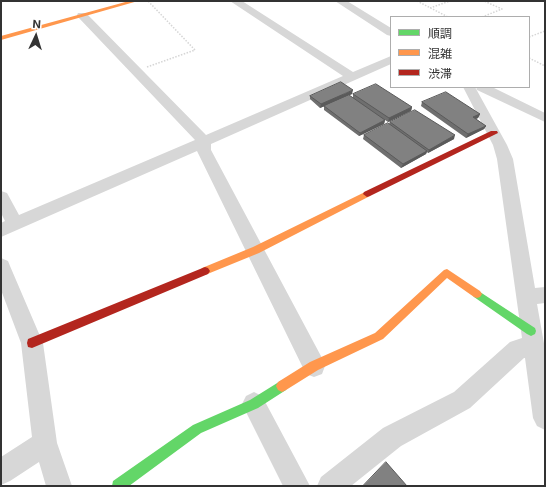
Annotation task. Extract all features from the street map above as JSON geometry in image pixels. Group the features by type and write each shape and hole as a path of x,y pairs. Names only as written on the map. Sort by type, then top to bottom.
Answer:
{"street":[{"path":"1,38 135,1"},
{"path":"235,1 352,77"},
{"path":"340,1 390,32"},
{"path":"82,16 204,141 204,150 314,366"},
{"path":"1,197 8,227 390,60"},
{"path":"470,88 494,133 505,159 536,296 532,338 545,418"},
{"path":"484,88 545,118"},
{"path":"32,343 256,250 390,182 494,133"},
{"path":"1,266 32,343 45,443 59,486"},
{"path":"118,486 198,429 254,404 314,366 379,336 447,273 532,338"},
{"path":"330,486 392,437 462,400 532,338"},
{"path":"254,404 297,486"},
{"path":"1,472 45,443"}],"path":[{"path":"135,71 194,50 148,1"},
{"path":"417,1 446,16"},
{"path":"430,8 450,1"},
{"path":"484,1 502,9 484,16"},
{"path":"530,38 545,31"},
{"path":"530,58 545,66"}],"building":[{"path":"341,82 353,90 321,104 310,96"},
{"path":"376,84 412,107 389,118 353,94"},
{"path":"446,92 480,114 473,117 486,126 468,134 422,102"},
{"path":"349,95 385,120 360,133 324,106"},
{"path":"415,110 455,135 429,150 390,122"},
{"path":"388,123 427,151 403,164 364,135"},
{"path":"386,462 407,486 363,486"}],"traffic: fast":[{"path":"477,294 531,331"},
{"path":"118,486 197,429 254,404 282,386"}],"traffic: slow":[{"path":"1,38 135,1"},
{"path":"205,271 256,250 367,194"},
{"path":"282,386 314,366 379,336 447,273 477,294"}],"traffic: jam":[{"path":"367,194 494,133"},
{"path":"32,343 205,271"}]}
